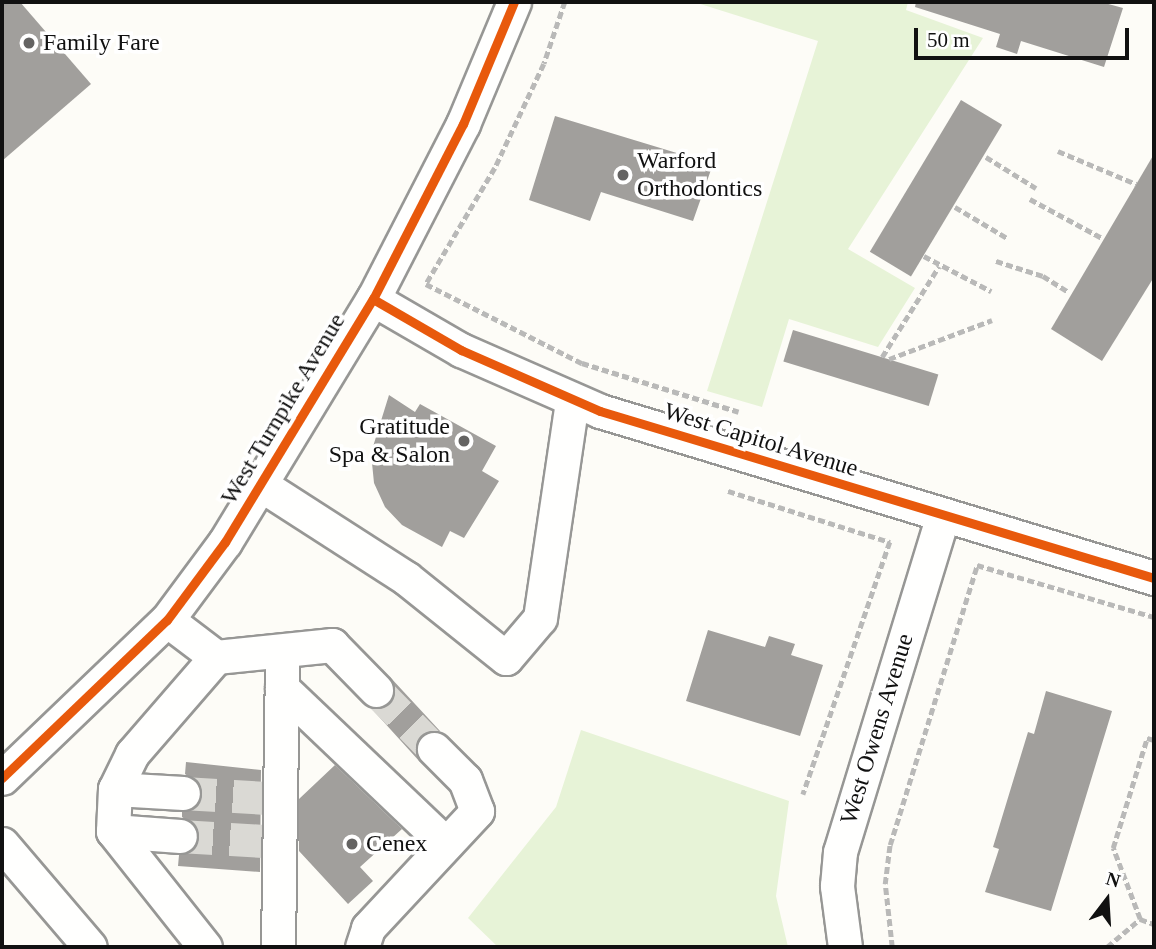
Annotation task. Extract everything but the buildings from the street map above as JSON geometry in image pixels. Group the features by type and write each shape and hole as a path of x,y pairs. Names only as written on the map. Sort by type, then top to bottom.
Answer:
{"street":[{"name":"West Turnpike Avenue","path":"2,778 167,620 225,542 373,299 463,124 514,2"},
{"name":"West Capitol Avenue","path":"373,299 461,350 572,400 1154,578"},
{"path":"260,484 406,578 506,657 540,618 572,400"},
{"name":"West Owens Avenue","path":"845,947 837,886 840,852 943,515"},
{"path":"167,620 216,657 332,645 376,690"},
{"path":"278,947 271,841 282,652"},
{"path":"205,947 113,831 115,789 132,754 216,657"},
{"path":"282,688 446,844"},
{"path":"362,947 368,928 477,811 465,780 434,749"},
{"path":"115,789 183,793"},
{"path":"113,831 180,836"},
{"path":"2,845 90,947"}],"path":[{"path":"565,2 544,64 495,168 426,284 583,363 739,412"},
{"path":"1058,151 1136,184"},
{"path":"986,157 1036,188"},
{"path":"1030,199 1102,238"},
{"path":"955,207 1007,238"},
{"path":"924,256 992,291"},
{"path":"996,261 1043,276 1069,292"},
{"path":"882,357 939,265"},
{"path":"889,359 992,320"},
{"path":"728,491 890,542 803,794"},
{"path":"892,947 885,884 890,845 977,565 1154,617"},
{"path":"1154,740 1147,738 1113,848 1140,919 1154,924"},
{"path":"1107,947 1140,919"}],"green space":[{"path":"694,2 908,2 906,10 983,38 848,249 915,288 878,347 789,319 762,407 707,391 818,41"},
{"path":"581,730 789,801 776,896 788,947 498,947 468,918 556,807"}],"tunnel":[{"path":"376,690 434,749"},
{"path":"183,793 267,798"},
{"path":"180,836 264,841"}],"cycle path":[{"path":"2,778 167,620 225,542 373,299 463,124 514,2"},
{"path":"373,299 461,350 600,411 1154,578"}],"place":[{"name":"Family Fare","path":"29,43"},
{"name":"Warford Orthodontics","path":"623,175"},
{"name":"Gratitude Spa & Salon","path":"464,441"},
{"name":"Cenex","path":"352,844"}]}
